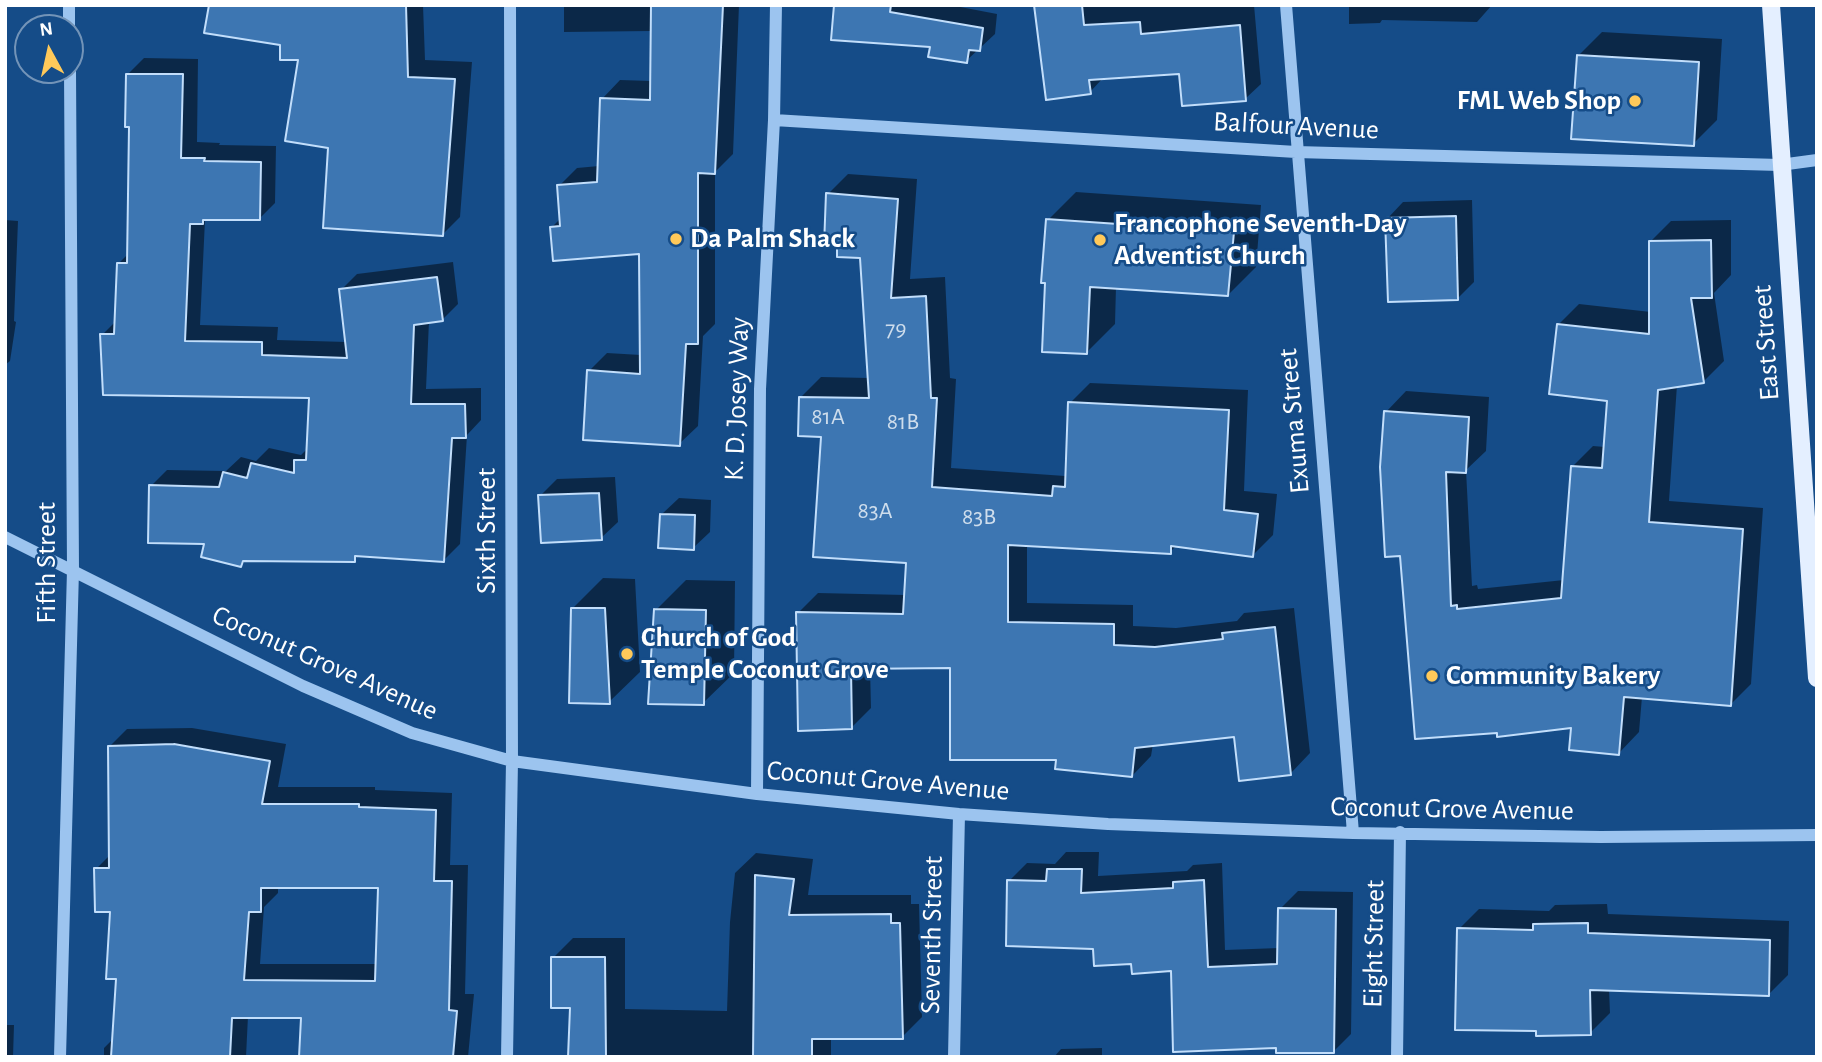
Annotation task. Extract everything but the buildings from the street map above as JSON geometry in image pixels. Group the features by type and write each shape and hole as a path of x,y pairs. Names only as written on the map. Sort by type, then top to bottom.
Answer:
{"main road":[{"name":"East Street","path":"1770,5 1817,678"}],"street":[{"name":"Sixth Street","path":"507,1057 512,761 510,5"},
{"name":"K. D. Josey Way","path":"757,794 760,388 774,120 776,5"},
{"name":"Exuma Street","path":"1286,5 1353,833"},
{"name":"Fifth Street","path":"60,1057 73,570 69,84"},
{"name":"Balfour Avenue","path":"774,120 1296,152 1780,165 1817,160"},
{"name":"Coconut Grove Avenue","path":"5,537 303,687 412,733 512,761 757,794 959,814 1108,824 1353,833 1601,837 1817,835"},
{"name":"Seventh Street","path":"954,1057 959,814"},
{"name":"Eight Street","path":"1397,1057 1400,832"}],"place":[{"name":"FML Web Shop","path":"1635,101"},
{"name":"Da Palm Shack","path":"676,239"},
{"name":"Francophone Seventh-Day Adventist Church","path":"1100,240"},
{"name":"Church of God Temple Coconut Grove","path":"627,654"},
{"name":"Community Bakery","path":"1432,676"}]}
